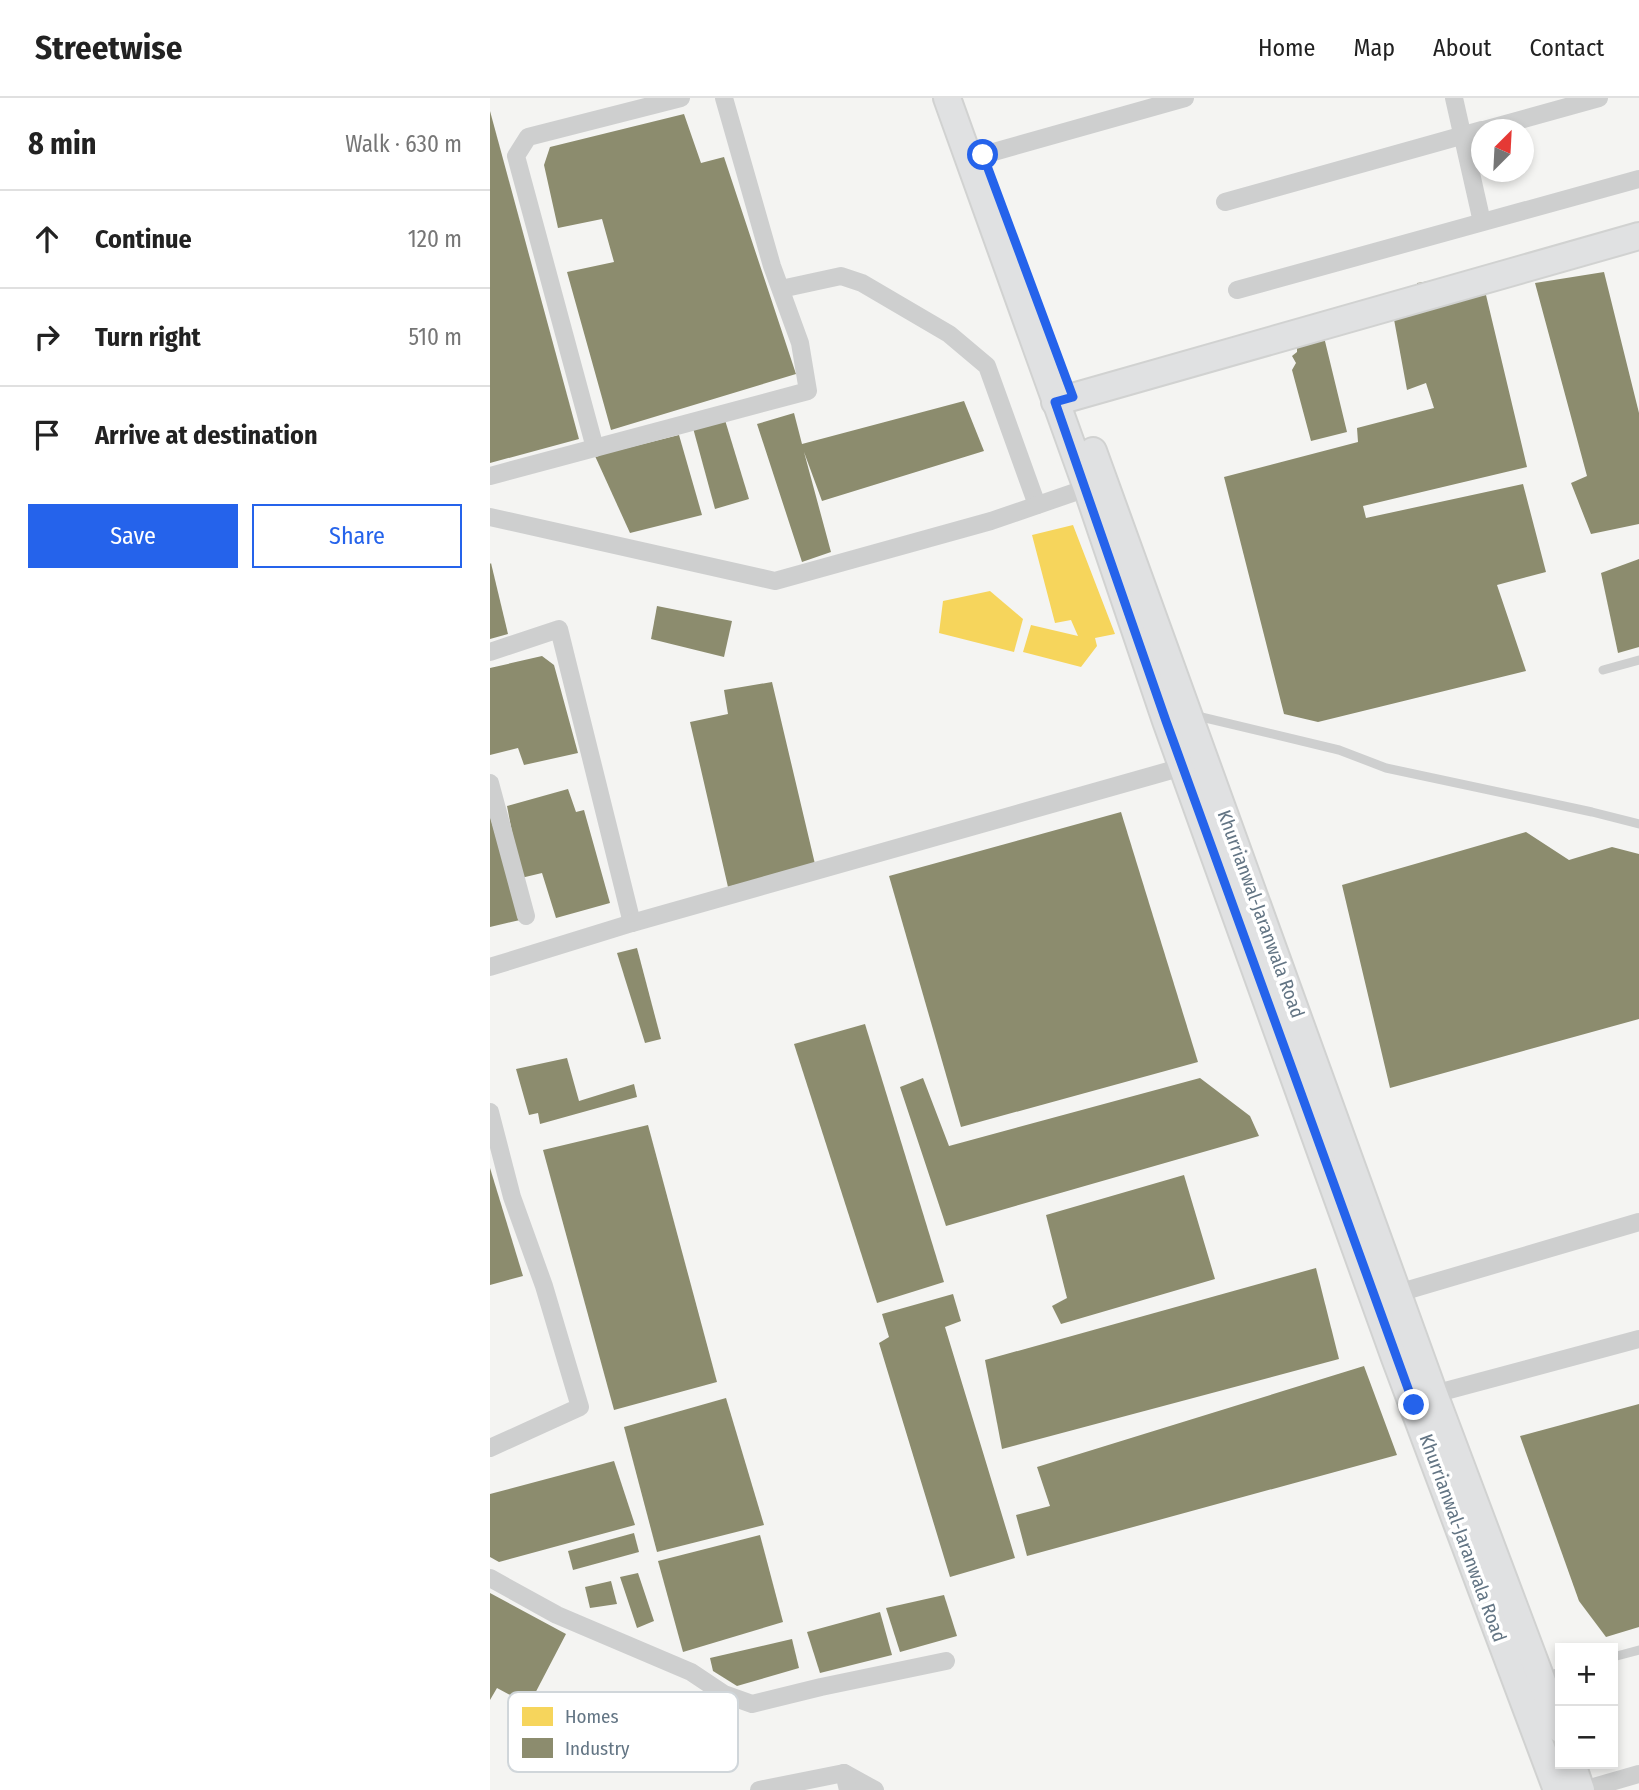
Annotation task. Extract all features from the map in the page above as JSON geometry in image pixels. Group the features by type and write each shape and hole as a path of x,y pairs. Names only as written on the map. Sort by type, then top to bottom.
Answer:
{"main road":[{"name":"Khurrianwal-Jaranwala Road","path":"947,98 1190,714 1195,763 1395,1357 1557,1790"},
{"name":"Khurrianwal-Jaranwala Road","path":"962,98 1064,400 1087,488 1398,1293 1434,1394 1551,1674 1556,1706"},
{"path":"1064,400 1639,236"},
{"path":"1574,1769 1582,1790"}],"street":[{"path":"595,448 516,156 528,136 681,98"},
{"path":"490,476 808,391 800,343 781,289 724,98"},
{"path":"983,155 1185,98"},
{"path":"1454,98 1482,222"},
{"path":"1523,119 1599,98"},
{"path":"1225,202 1471,133"},
{"path":"1237,290 1639,179"},
{"path":"781,289 841,276 862,283 949,334 987,366 1037,505"},
{"path":"490,517 775,581 991,521 1087,488"},
{"path":"490,652 559,629 632,923"},
{"path":"490,967 632,923 1195,763"},
{"path":"490,783 526,916"},
{"path":"490,1112 512,1198 544,1286 580,1408 490,1448"},
{"path":"1398,1293 1639,1222"},
{"path":"1434,1394 1639,1339"},
{"path":"490,1578 557,1615 691,1672 721,1692"},
{"path":"738,1699 752,1704 946,1661"},
{"path":"1582,1790 1639,1774"},
{"path":"759,1790 846,1782 875,1790"}],"lane":[{"path":"1603,670 1639,660"},
{"path":"1190,714 1339,750 1387,768 1592,811 1639,824"},
{"path":"1618,1656 1639,1650"}],"building: Homes":[{"path":"1073,525 1115,634 1095,638 1097,646 1081,667 1023,652 1031,625 1078,636 1071,620 1055,623 1032,535"},
{"path":"990,591 1023,619 1014,652 939,633 943,601"}],"building: Industry":[{"path":"490,111 579,439 490,463"},
{"path":"684,114 701,163 724,157 796,374 611,430 567,272 614,262 602,219 558,228 544,165 550,147"},
{"path":"1604,272 1639,413 1639,524 1591,534 1571,483 1587,476 1535,283"},
{"path":"1455,277 1458,298 1486,295 1527,467 1363,506 1366,518 1523,484 1546,572 1497,585 1526,671 1318,722 1284,714 1224,477 1358,442 1357,428 1434,408 1426,383 1407,390 1393,314 1421,306 1417,283"},
{"path":"1324,337 1347,432 1311,441 1292,370 1296,363 1292,356 1297,352 1297,343"},
{"path":"964,401 984,451 822,501 804,452 831,552 802,562 757,424 794,413 802,444"},
{"path":"725,420 749,499 715,509 693,428"},
{"path":"679,435 702,515 630,533 595,456"},
{"path":"1639,559 1639,647 1618,653 1601,573"},
{"path":"490,564 508,634 490,639"},
{"path":"657,606 732,621 724,657 651,639"},
{"path":"542,656 554,665 578,753 524,765 518,748 490,755 490,668"},
{"path":"772,682 815,864 728,887 690,722 728,714 724,690"},
{"path":"568,789 576,812 584,810 610,903 556,918 542,873 521,878 507,806"},
{"path":"1121,812 1198,1062 961,1127 889,876"},
{"path":"490,816 520,920 490,927"},
{"path":"1526,832 1569,860 1612,847 1639,854 1639,1019 1390,1088 1342,885"},
{"path":"637,948 661,1039 645,1043 617,953"},
{"path":"865,1024 944,1282 877,1303 794,1044"},
{"path":"567,1058 579,1101 634,1084 637,1097 540,1124 538,1113 529,1115 516,1069"},
{"path":"923,1078 949,1146 1200,1078 1250,1116 1259,1136 946,1226 900,1087"},
{"path":"648,1125 717,1382 614,1410 543,1150"},
{"path":"490,1168 523,1276 490,1285"},
{"path":"1184,1175 1215,1279 1061,1324 1052,1306 1067,1298 1046,1215"},
{"path":"1316,1268 1339,1359 1002,1449 985,1360"},
{"path":"953,1294 961,1321 945,1327 1015,1558 950,1577 879,1343 889,1337 882,1314"},
{"path":"1364,1366 1397,1455 1027,1556 1016,1515 1050,1506 1037,1467"},
{"path":"726,1398 764,1525 657,1552 624,1427"},
{"path":"1639,1404 1639,1627 1606,1637 1579,1601 1520,1436"},
{"path":"614,1461 635,1525 499,1562 490,1557 490,1494"},
{"path":"634,1533 639,1552 573,1570 568,1551"},
{"path":"760,1535 783,1622 683,1652 658,1561"},
{"path":"638,1573 654,1621 637,1628 620,1577"},
{"path":"611,1581 617,1604 590,1608 585,1587"},
{"path":"490,1593 566,1634 536,1692 508,1694 497,1688 490,1700"},
{"path":"944,1595 957,1636 900,1652 886,1608"},
{"path":"880,1612 892,1655 820,1673 807,1632"},
{"path":"792,1639 799,1668 737,1686 713,1671 710,1658"}],"route":[{"path":"983,155 1073,397 1055,402 1166,721 1414,1405"}]}
